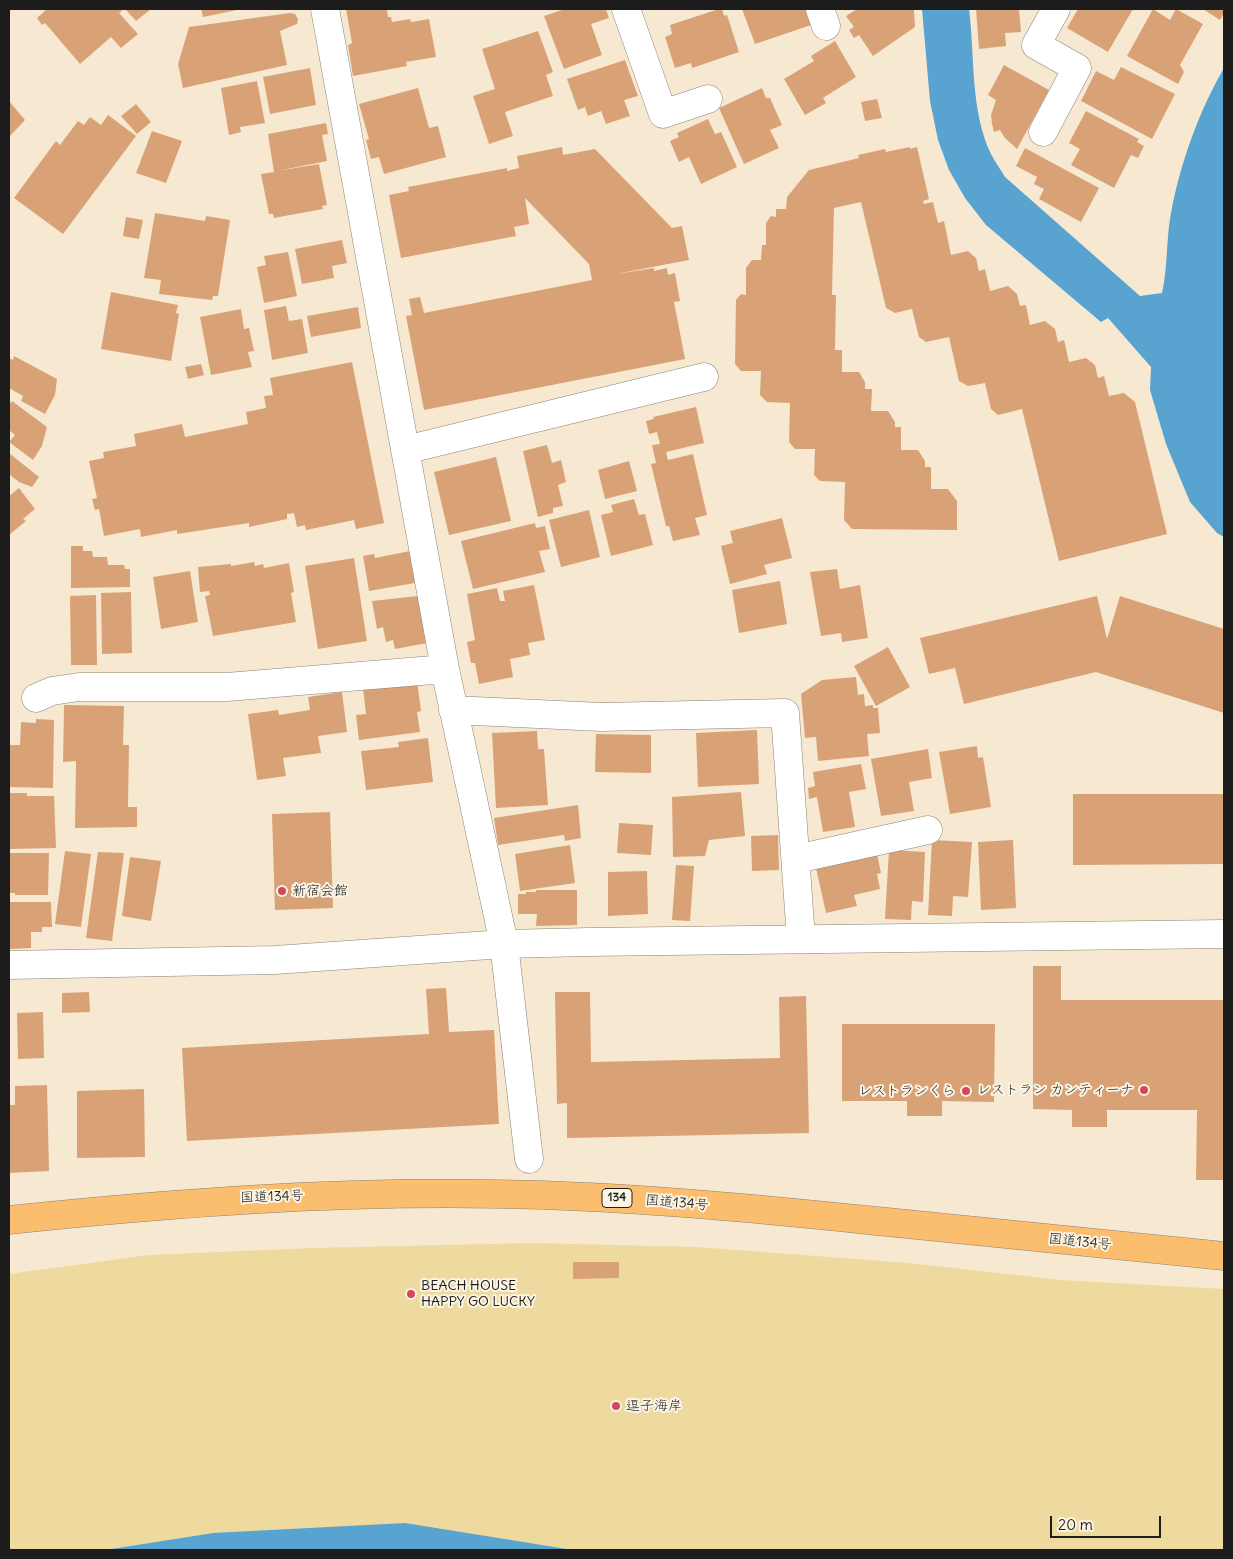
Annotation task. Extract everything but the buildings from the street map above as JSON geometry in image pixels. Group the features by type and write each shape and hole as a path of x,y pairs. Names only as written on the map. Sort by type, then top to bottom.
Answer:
{"highway":[{"name":"国道134号","path":"9,1220 248,1198 373,1194 500,1194 637,1199 768,1210 1224,1256"}],"street":[{"path":"325,9 445,669 504,944 529,1159"},
{"path":"626,9 663,114 708,99"},
{"path":"1043,132 1077,68 1036,45 1056,9"},
{"path":"405,450 704,377"},
{"path":"36,698 52,691 79,687 227,687 445,669"},
{"path":"453,710 601,717 785,713 801,939"},
{"path":"796,860 928,830"},
{"path":"9,965 275,960 504,944 1224,934"}],"sand":[{"name":"逗子海岸","path":"533,1243 697,1247 909,1263 1061,1280 1224,1289 1224,1550 573,1550 524,1543 213,1533 105,1550 9,1550 9,1274 149,1255 313,1248"}],"water":[{"path":"922,9 969,9 976,101 984,137 994,160 1005,177 1140,296 1162,293 1169,223 1185,157 1206,102 1224,68 1224,537 1217,533 1190,502 1166,444 1150,390 1151,367 1108,318 1101,322 986,225 965,198 949,170 938,140 930,101"},
{"path":"405,1523 573,1550 105,1550 213,1533"}],"place":[{"name":"新宿会館","path":"282,891"},
{"name":"レストラン カンティーナ","path":"1144,1090"},
{"name":"レストランくら","path":"966,1091"},
{"name":"BEACH HOUSE HAPPY GO LUCKY","path":"411,1294"},
{"name":"逗子海岸","path":"616,1406"}]}
